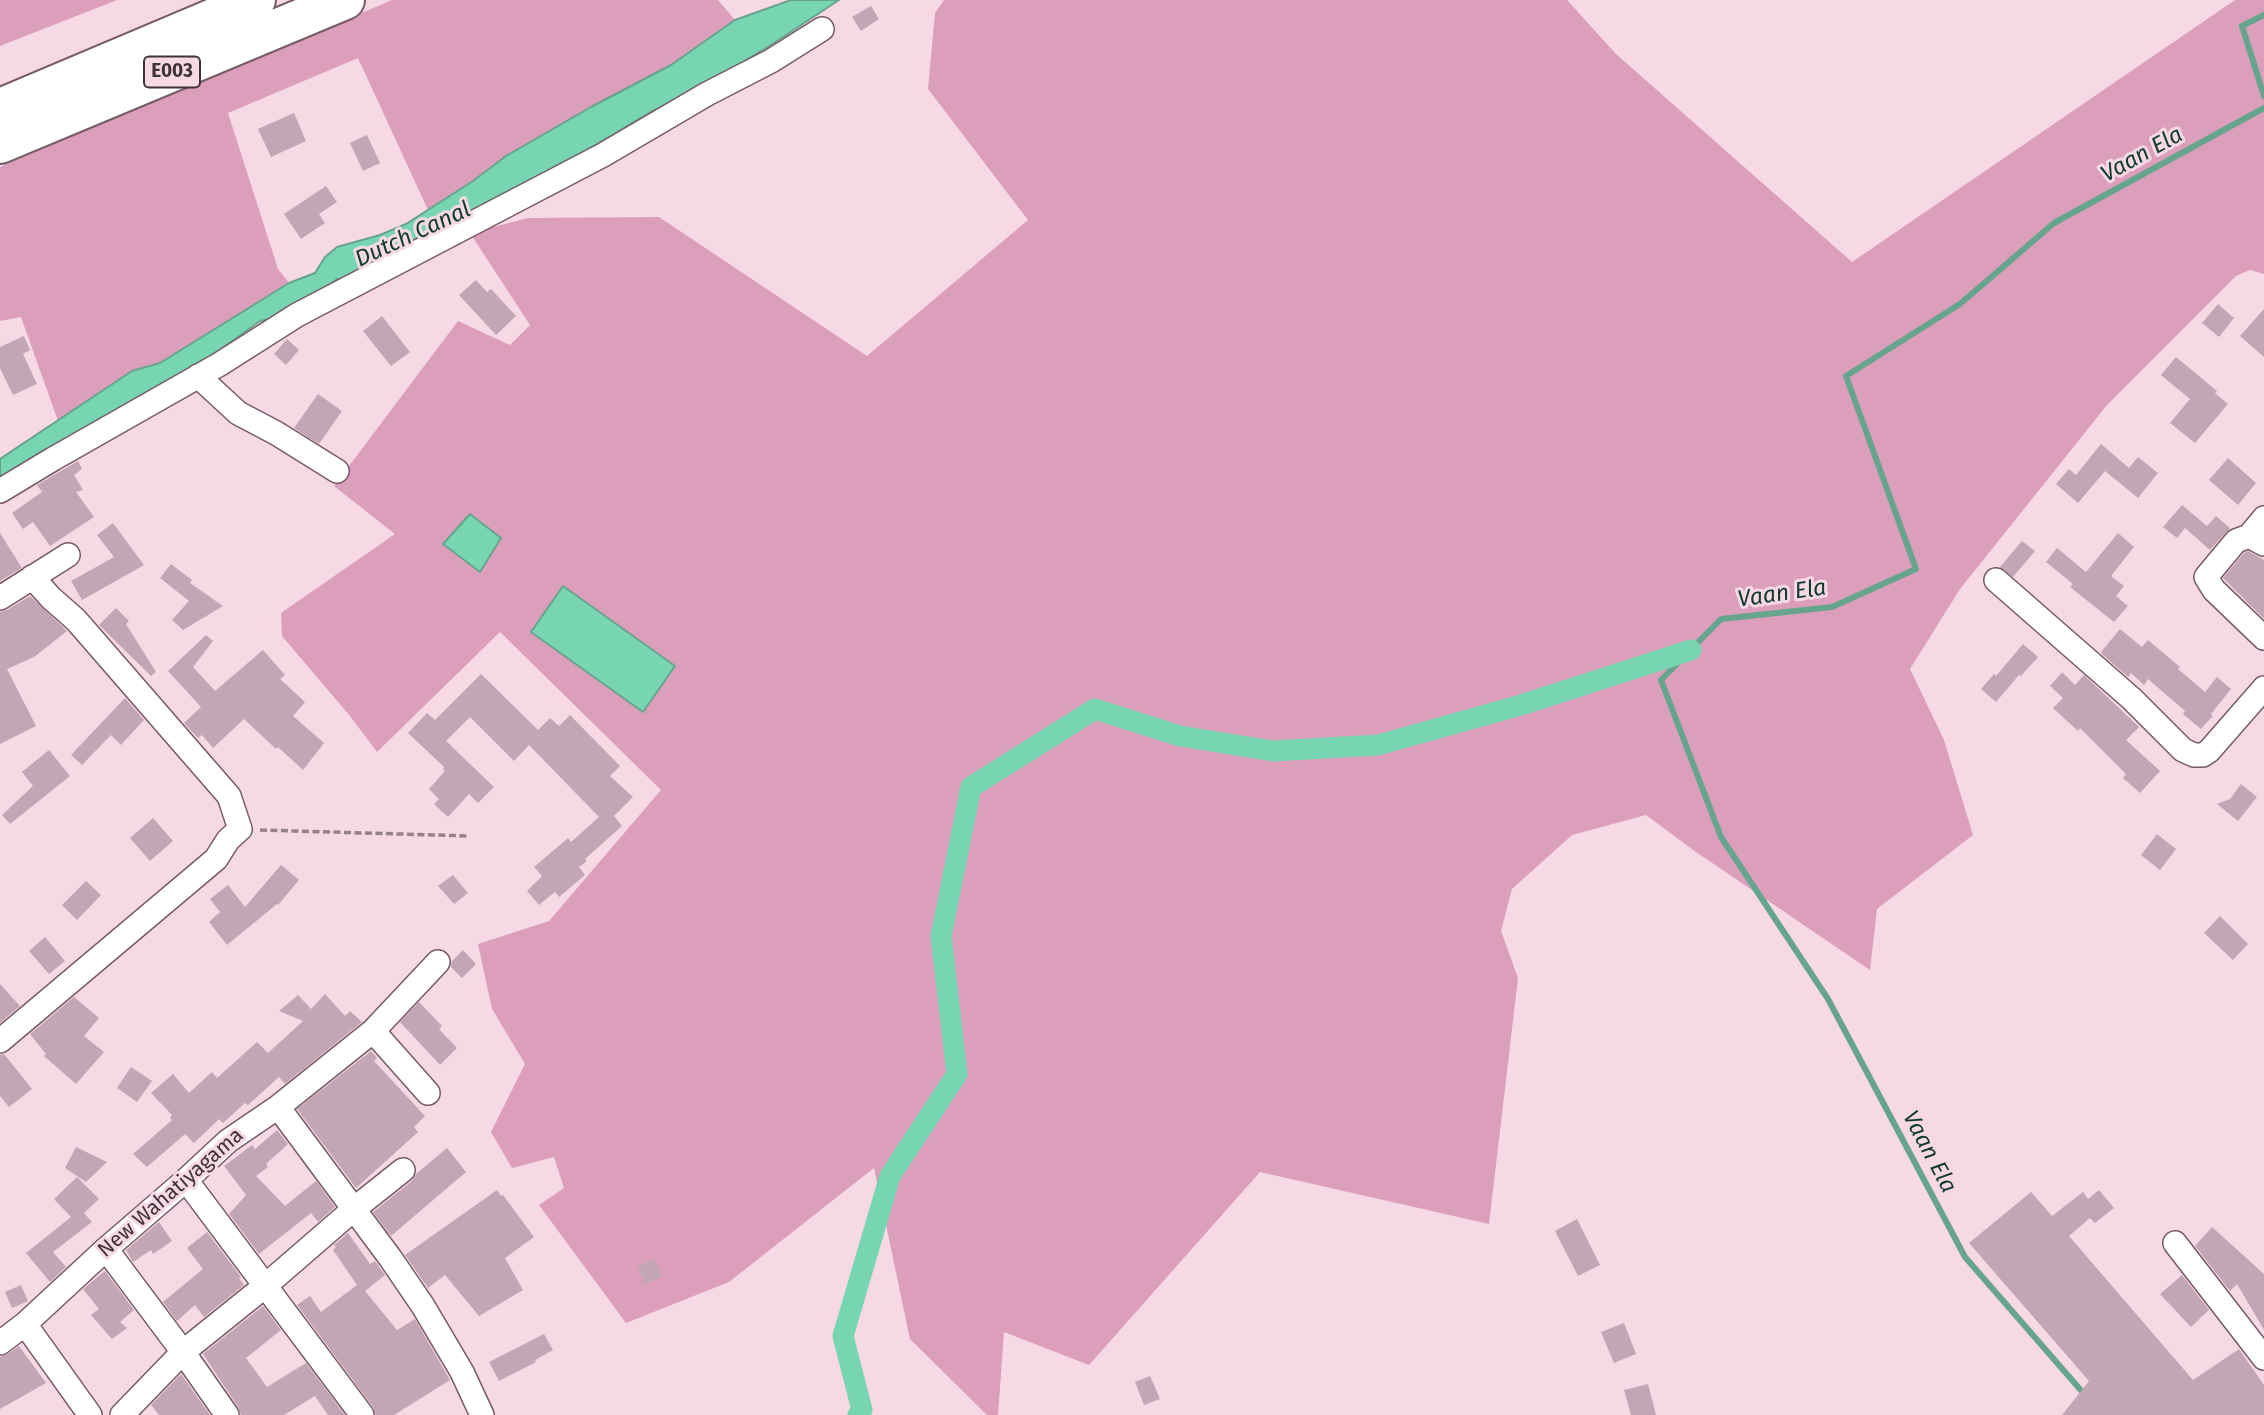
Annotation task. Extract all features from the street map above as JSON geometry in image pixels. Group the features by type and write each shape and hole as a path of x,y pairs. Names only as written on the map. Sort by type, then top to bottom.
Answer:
{"highway":[{"name":"E003","path":"0,108 256,0"},
{"name":"E003","path":"0,144 345,0"}],"street":[{"path":"0,491 297,315 603,155 707,94 771,61 822,29"},
{"path":"198,376 238,413 337,471"},
{"path":"2264,518 2257,540 2236,541 2206,577 2214,590 2264,638"},
{"path":"0,598 68,555"},
{"path":"0,1041 216,859 228,841 240,830 229,796 84,629 32,577"},
{"path":"1996,580 2132,699 2183,750 2194,755 2203,755 2209,751 2264,688"},
{"name":"New Wahatiyagama","path":"0,1343 25,1324 228,1140 278,1107 373,1031 438,962"},
{"path":"373,1031 428,1093"},
{"path":"278,1107 423,1306 462,1372 482,1415"},
{"path":"122,1415 183,1352 403,1170"},
{"path":"186,1180 362,1415"},
{"path":"2175,1243 2264,1358"},
{"path":"106,1249 227,1415"},
{"path":"25,1324 90,1415"}],"path":[{"path":"240,830 470,836"}],"shaded area":[{"path":"0,0 117,0 0,46"},
{"path":"392,0 718,0 735,20 671,65 506,156 428,210 358,58 228,113 278,269 289,283 160,363 132,372 58,421 21,317 0,321 0,167"},
{"path":"944,0 1567,0 1616,54 1852,262 2235,0 2264,0 2264,274 2250,270 2236,276 2107,405 1960,589 1910,669 1944,740 1973,835 1877,909 1870,970 1646,815 1572,835 1512,889 1501,931 1518,978 1489,1224 1260,1172 1089,1365 1004,1332 998,1415 987,1415 910,1339 874,1168 729,1282 626,1323 539,1205 564,1188 554,1157 512,1168 491,1132 525,1064 492,1009 478,944 549,921 661,790 500,632 377,752 282,636 281,613 395,534 334,486 458,321 510,345 530,325 470,233 528,218 659,217 867,356 1028,220 928,89 935,13"}],"water":[{"name":"Dutch Canal","path":"791,0 839,0 712,81 649,113 562,165 369,263 354,281 337,279 277,317 260,321 188,373 0,480 0,459 132,371 160,363 289,283 315,273 325,257 337,247 380,235 406,224 473,181 506,156 671,65 735,20"},
{"path":"470,514 501,538 480,572 443,544"},
{"path":"563,586 675,666 643,712 531,632"}],"building":[{"path":"871,6 879,19 861,31 852,17"},
{"path":"294,113 306,141 271,157 258,129"},
{"path":"367,135 380,163 363,171 350,143"},
{"path":"326,186 337,202 319,214 325,223 301,239 284,214"},
{"path":"476,280 487,292 491,289 516,316 496,335 459,295"},
{"path":"2218,304 2234,318 2219,337 2202,323"},
{"path":"2264,309 2264,357 2240,336"},
{"path":"382,316 410,352 391,366 363,331"},
{"path":"24,336 30,350 23,354 37,384 13,395 0,368 0,347"},
{"path":"287,339 299,350 286,365 274,354"},
{"path":"2176,357 2217,391 2215,393 2228,404 2195,443 2170,423 2190,399 2161,375"},
{"path":"318,394 342,411 319,444 294,428"},
{"path":"2101,444 2129,468 2138,457 2158,473 2138,498 2105,471 2078,503 2056,484 2069,469 2076,475"},
{"path":"2228,458 2256,483 2238,505 2209,480"},
{"path":"78,461 82,469 74,475 83,490 76,492 94,517 50,546 33,522 23,529 12,513 42,492 37,485"},
{"path":"2182,505 2207,526 2216,516 2230,528 2210,550 2185,528 2177,538 2163,527"},
{"path":"113,523 144,565 82,600 71,581 114,557 97,535"},
{"path":"0,533 22,568 0,581"},
{"path":"2118,533 2134,547 2111,576 2124,586 2116,596 2128,606 2114,622 2070,587 2073,584 2046,562 2057,548 2086,572"},
{"path":"2022,541 2035,551 2013,577 2000,567"},
{"path":"2248,551 2264,560 2264,619 2223,578"},
{"path":"171,564 192,580 190,583 223,606 183,630 172,620 189,601 160,578"},
{"path":"30,596 67,631 34,657 7,669 36,726 0,744 0,612"},
{"path":"116,608 129,621 126,624 156,672 151,676 99,625"},
{"path":"2120,629 2142,647 2148,640 2205,692 2217,677 2231,689 2201,729 2183,714 2185,711 2148,679 2144,685 2131,673 2128,677 2103,655 2101,652"},
{"path":"206,635 213,641 193,667 215,691 263,650 285,675 280,679 305,702 293,716 324,743 303,770 244,719 213,748 202,735 198,738 184,723 201,707 168,671"},
{"path":"2023,644 2038,657 1996,702 1981,689"},
{"path":"2062,672 2075,685 2084,675 2139,727 2126,740 2160,771 2140,793 2123,778 2126,774 2080,728 2078,731 2053,708 2063,698 2050,686"},
{"path":"481,674 538,730 550,718 559,726 570,715 620,766 610,776 633,797 614,816 622,826 579,867 585,875 559,897 555,892 539,905 527,891 542,876 534,867 568,838 571,842 599,817 529,745 514,761 470,717 446,741 494,787 478,803 469,794 448,817 434,804 439,799 429,789 445,771 444,767 408,733 427,713 435,720"},
{"path":"125,698 144,720 121,745 111,735 82,765 71,755"},
{"path":"49,750 70,776 10,824 2,815 33,786 22,772"},
{"path":"2241,784 2257,797 2238,821 2217,804 2230,799"},
{"path":"153,818 173,841 150,861 130,838"},
{"path":"2157,834 2176,849 2160,870 2141,855"},
{"path":"281,865 299,880 278,905 227,945 209,922 220,912 210,899 228,885 245,907"},
{"path":"453,875 468,893 454,904 438,886"},
{"path":"86,881 101,895 77,920 62,905"},
{"path":"2220,916 2248,944 2233,960 2204,933"},
{"path":"45,937 65,961 49,974 29,951"},
{"path":"463,950 476,964 462,978 451,967 452,961"},
{"path":"0,984 20,1006 0,1023"},
{"path":"325,994 345,1016 350,1011 362,1022 285,1084 279,1077 223,1123 219,1119 194,1143 185,1134 147,1167 133,1154 172,1120 172,1115 151,1093 173,1074 189,1093 212,1072 217,1078 257,1042 268,1053 303,1021 279,1011 298,995 311,1009"},
{"path":"74,997 99,1018 84,1036 104,1052 76,1084 44,1056 46,1054 30,1034"},
{"path":"419,1002 442,1026 439,1029 457,1048 440,1065 400,1022"},
{"path":"371,1051 377,1058 374,1061 425,1116 414,1127 418,1132 356,1188 297,1109"},
{"path":"4,1054 32,1089 9,1107 0,1096 0,1055"},
{"path":"131,1067 152,1081 137,1102 117,1088"},
{"path":"277,1130 288,1144 266,1164 268,1167 256,1176 285,1206 316,1181 335,1207 318,1222 311,1213 259,1254 229,1214 246,1195 224,1166 252,1145 255,1149"},
{"path":"76,1147 107,1162 86,1182 65,1168"},
{"path":"447,1148 466,1172 391,1236 373,1212"},
{"path":"77,1177 99,1199 84,1213 92,1222 53,1252 66,1267 50,1282 26,1253 71,1217 54,1199"},
{"path":"497,1190 534,1237 505,1258 523,1290 479,1316 445,1275 428,1288 405,1255"},
{"path":"2099,1190 2114,1208 2095,1223 2090,1218 2069,1236 2193,1380 2239,1349 2264,1385 2264,1415 2062,1415 2089,1381 1969,1243 2031,1192 2052,1216 2083,1192 2088,1199"},
{"path":"1577,1219 1600,1265 1578,1276 1555,1231"},
{"path":"159,1222 172,1241 153,1254 151,1250 133,1262 126,1250"},
{"path":"2212,1227 2264,1274 2264,1330 2237,1284 2230,1291 2195,1246"},
{"path":"207,1232 241,1277 239,1278 244,1285 204,1317 195,1305 177,1321 163,1302 203,1269 187,1248"},
{"path":"348,1233 370,1264 375,1261 385,1275 365,1291 397,1330 415,1319 450,1380 394,1415 376,1415 373,1407 297,1305 310,1296 321,1312 357,1285 333,1250 336,1247 334,1245"},
{"path":"655,1259 662,1277 645,1284 637,1266"},
{"path":"105,1271 134,1310 120,1322 127,1328 112,1339 91,1315 99,1309 83,1289"},
{"path":"2182,1275 2209,1310 2191,1327 2160,1294"},
{"path":"21,1285 28,1301 12,1308 5,1292"},
{"path":"263,1306 281,1330 246,1358 267,1387 306,1363 345,1415 328,1415 315,1396 284,1415 241,1415 203,1354"},
{"path":"1624,1323 1636,1354 1614,1363 1601,1332"},
{"path":"544,1334 553,1350 499,1381 489,1362"},
{"path":"19,1346 46,1383 0,1409 0,1357"},
{"path":"181,1374 210,1415 159,1415 151,1405"},
{"path":"1150,1376 1160,1399 1144,1405 1135,1382"},
{"path":"1648,1384 1656,1415 1631,1415 1624,1390"}],"waterway":[{"name":"Vaan Ela","path":"2264,15 2242,26 2264,96"},
{"name":"Vaan Ela","path":"2085,1395 1965,1257 1828,999 1721,837 1661,680 1721,619 1832,607 1916,569 1846,376 1960,304 2054,223 2264,108"},
{"path":"858,1415 862,1410 843,1336 890,1176 957,1074 941,936 971,787 1095,709 1180,736 1273,751 1378,745 1521,705 1691,650"},
{"path":"862,1410 865,1415"}]}
